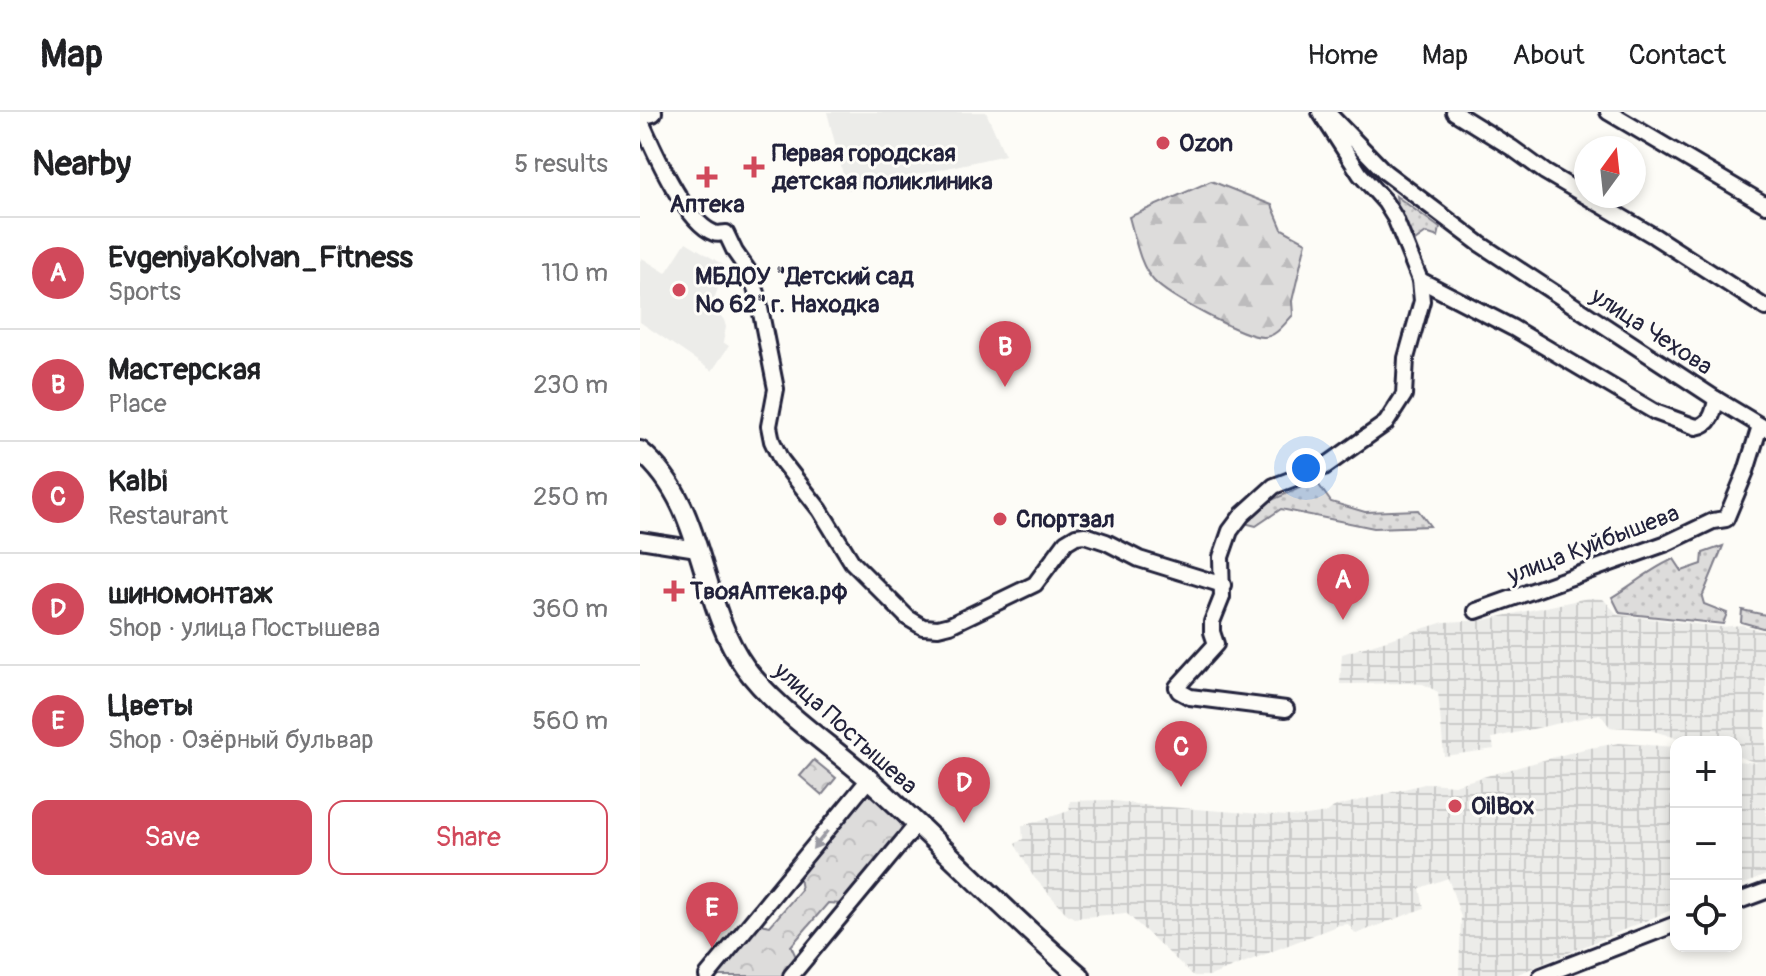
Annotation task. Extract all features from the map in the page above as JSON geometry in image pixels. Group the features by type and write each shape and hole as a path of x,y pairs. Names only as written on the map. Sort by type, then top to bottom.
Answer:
{"main road":[{"name":"улица Постышева","path":"640,451 671,482 720,617 744,666 772,696 869,779 1016,920 1080,976"}],"street":[{"path":"1286,709 1190,697 1177,687 1216,644 1212,622 1222,597 1221,557 1230,531 1242,515 1274,486 1324,467 1386,423 1404,395 1406,358 1422,301 1420,280 1395,218 1360,174 1320,112"},
{"name":"улица Чехова","path":"1327,112 1385,172 1445,219 1716,399 1709,422 1696,427 1655,412 1513,328 1420,280"},
{"path":"1454,112 1766,308"},
{"path":"1608,112 1766,205"},
{"path":"650,114 671,186 703,225 713,233 726,233 749,272 757,293 776,389 769,426 781,460 820,510 852,562 908,618 923,627 950,625 1035,584 1066,542 1085,535 1139,559 1223,585"},
{"path":"1716,399 1763,427"},
{"name":"улица Куйбышева","path":"1476,611 1667,543 1713,521 1726,519 1763,427"},
{"path":"640,540 697,549"},
{"path":"707,976 869,779"},
{"path":"791,976 917,824"},
{"path":"1742,900 1766,891"},
{"path":"1541,976 1670,926"}],"shaded area":[{"path":"827,112 986,112 1005,155 847,190"},
{"name":"МБДОУ \"Детский сад № 62\" г. Находка","path":"686,242 725,266 712,306 724,320 723,342 729,346 712,371 640,322 640,261 642,258 666,273"},
{"path":"1588,598 1603,599 1618,615 1721,627 1742,625 1766,632 1766,875 1742,885 1742,762 1758,763 1742,758 1742,736 1670,736 1647,729 1610,727 1600,714 1492,738 1494,749 1444,756 1438,692 1423,684 1340,684 1342,654 1444,622 1484,620"},
{"path":"1619,743 1670,747 1670,911 1513,976 1459,976 1461,917 1448,878 1420,888 1424,908 1356,934 1348,924 1339,925 1210,976 1194,976 1126,913 1074,918 1066,913 1033,876 1015,844 1023,839 1022,826 1069,811 1070,801 1109,800 1301,817 1326,813 1334,807 1428,783 1454,785 1584,749"}],"green space":[{"path":"1211,181 1272,205 1282,229 1306,242 1292,301 1293,315 1272,335 1264,337 1241,331 1174,296 1154,281 1141,259 1129,217"},
{"path":"1396,196 1440,228 1438,237 1426,233 1412,243 1400,221"},
{"path":"1316,481 1331,502 1365,512 1418,510 1430,526 1374,528 1281,509 1256,526 1244,523 1267,502"},
{"path":"1723,546 1702,597 1704,604 1727,613 1723,624 1620,613 1612,597 1651,571 1674,559 1682,571 1702,564 1703,553"},
{"path":"1742,610 1766,615 1766,629 1741,622"},
{"path":"814,760 836,778 822,795 800,776"},
{"path":"866,793 888,807 902,830 841,904 828,903 791,946 797,959 782,976 717,976 756,923 770,926 801,890 798,870"}],"place":[{"name":"Ozon","path":"1163,143"},
{"name":"Первая городская детская поликлиника","path":"754,167"},
{"name":"Аптека","path":"707,177"},
{"name":"МБДОУ \"Детский сад № 62\" г. Находка","path":"679,290"},
{"name":"Мастерская","path":"1005,387"},
{"name":"Спортзал","path":"1000,519"},
{"name":"ТвояАптека.рф","path":"674,591"},
{"name":"EvgeniyaKolvan_Fitness","path":"1343,620"},
{"name":"Kalbi","path":"1181,787"},
{"name":"OilBox","path":"1455,806"},
{"name":"шиномонтаж","path":"964,823"},
{"name":"Цветы","path":"712,948"}]}
